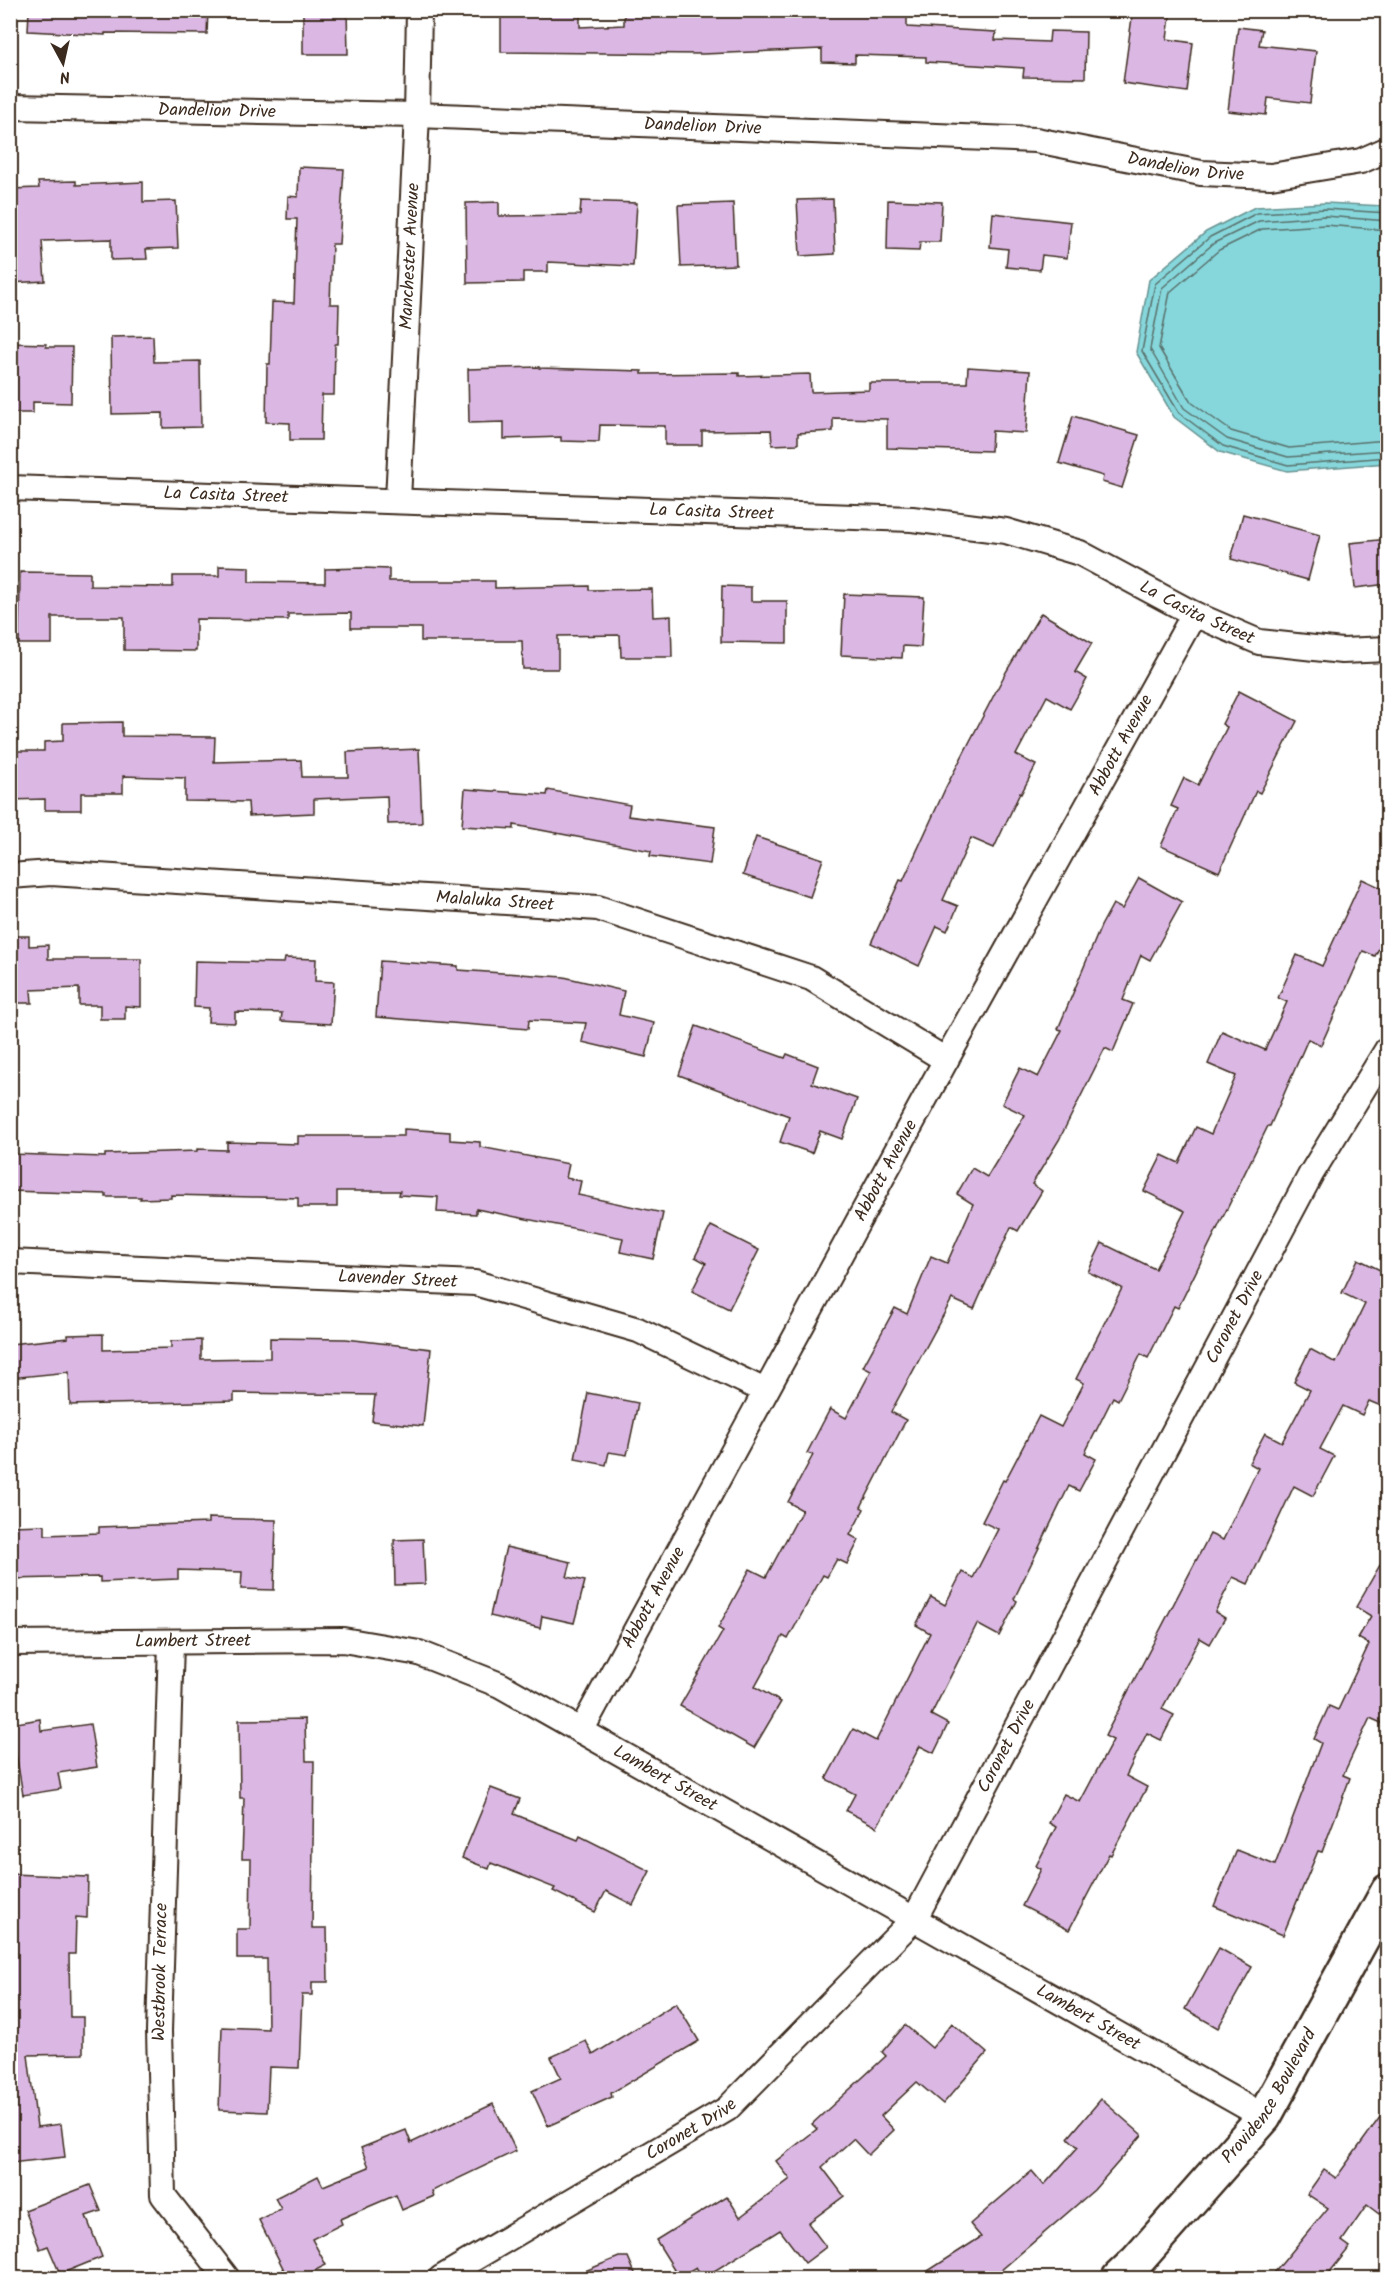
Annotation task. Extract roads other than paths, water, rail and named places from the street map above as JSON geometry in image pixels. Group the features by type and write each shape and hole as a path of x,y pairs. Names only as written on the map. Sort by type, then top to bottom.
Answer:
{"main road":[{"name":"Providence Boulevard","path":"1119,2278 1137,2261 1264,2116 1388,1891"}],"street":[{"name":"Manchester Avenue","path":"398,500 417,115 419,10"},
{"name":"Dandelion Drive","path":"10,107 417,115 1036,140 1201,173 1272,176 1361,161 1388,149"},
{"name":"La Casita Street","path":"10,488 912,519 1006,531 1080,553 1194,614 1259,642 1342,651 1388,649"},
{"name":"Abbott Avenue","path":"581,1731 946,1060 1194,614"},
{"name":"Malaluka Street","path":"10,876 51,873 598,908 811,978 946,1060"},
{"name":"Coronet Drive","path":"441,2278 727,2109 915,1918 1311,1174 1388,1048"},
{"name":"Lavender Street","path":"10,1262 475,1283 638,1330 765,1391"},
{"name":"Lambert Street","path":"10,1643 343,1640 419,1653 500,1685 1264,2116"},
{"name":"Westbrook Terrace","path":"171,1643 159,2031 163,2195 227,2278"}],"water":[{"path":"1325,203 1384,206 1387,209 1387,463 1287,471 1220,452 1174,417 1136,352 1149,280 1206,232 1255,207"}]}
